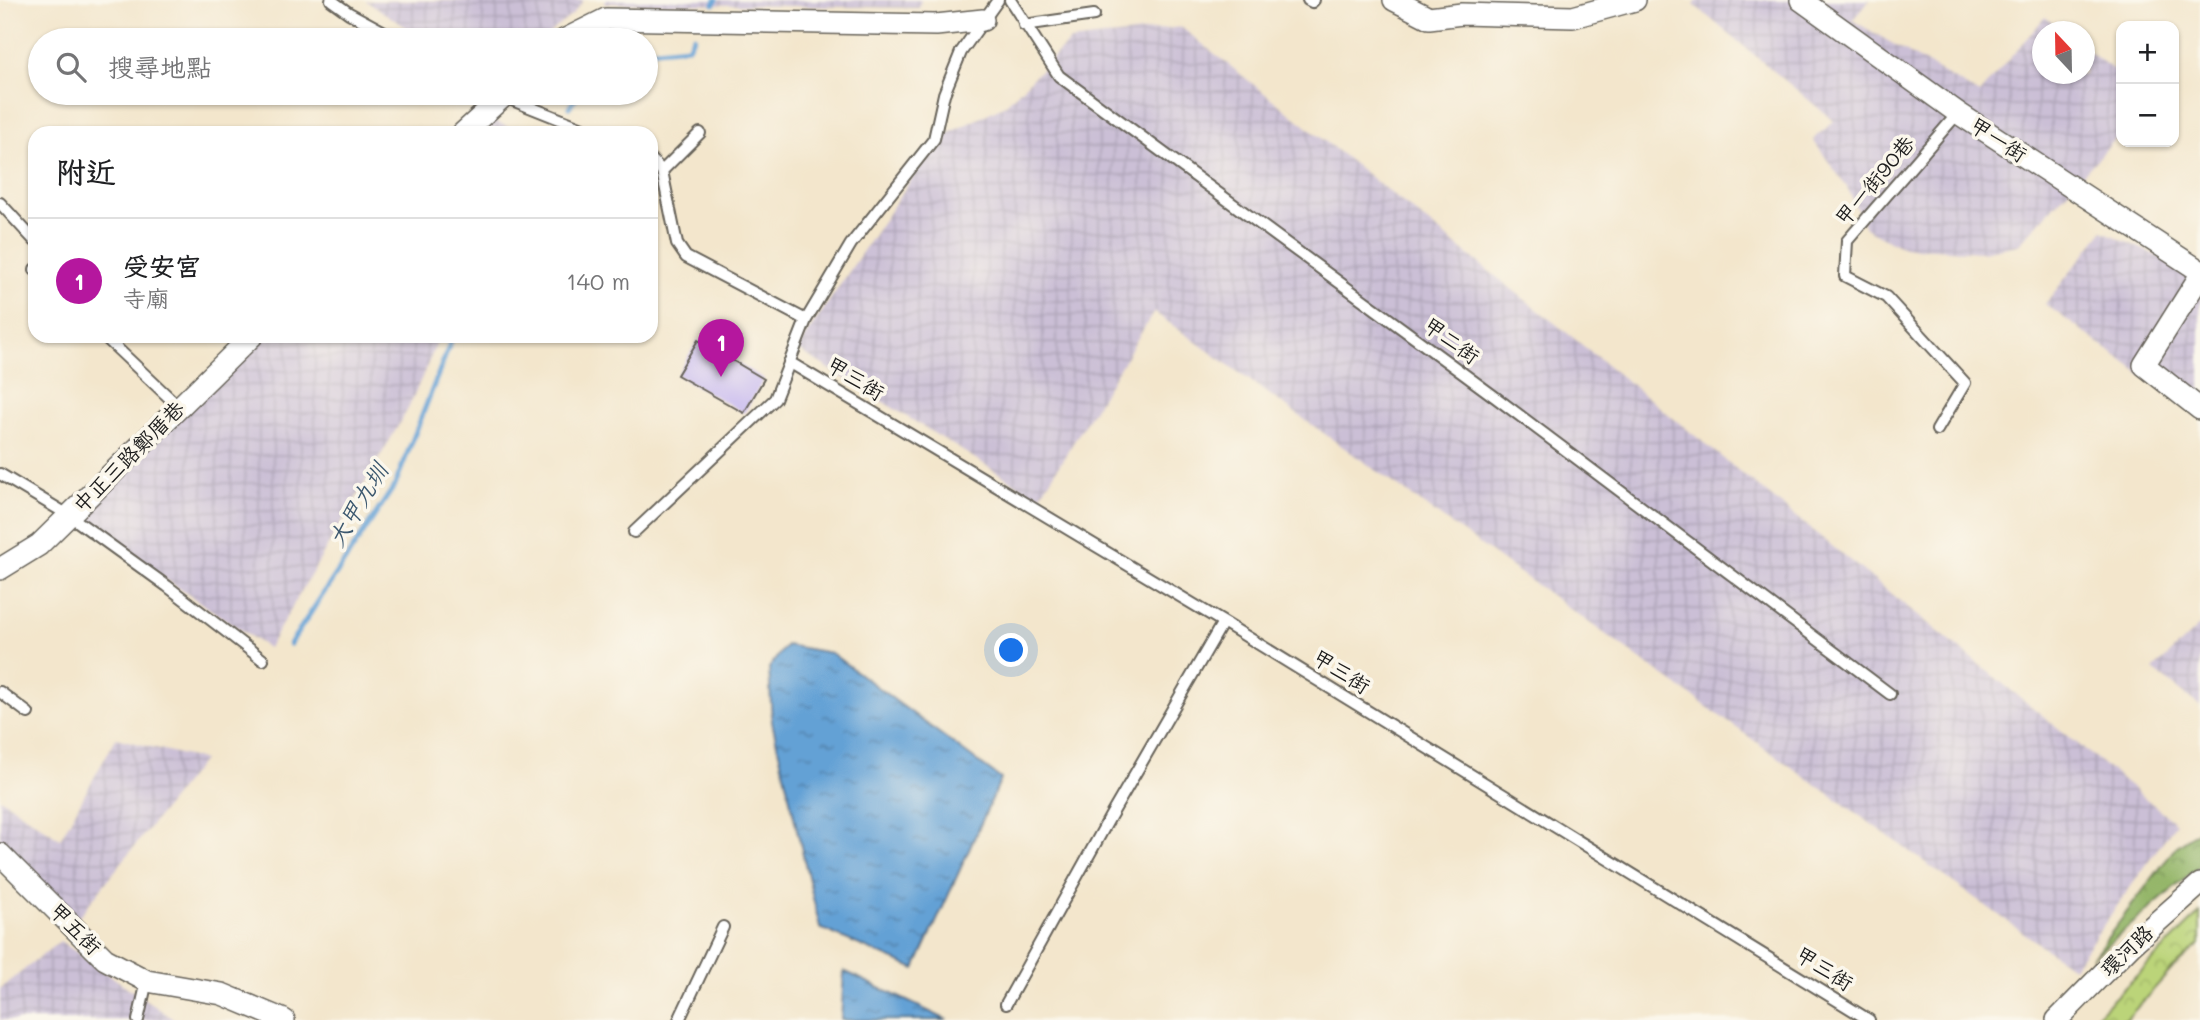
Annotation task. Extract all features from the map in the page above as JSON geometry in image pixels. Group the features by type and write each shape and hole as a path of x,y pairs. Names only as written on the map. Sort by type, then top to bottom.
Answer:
{"street":[{"path":"1394,0 1429,18 1462,14 1573,17 1634,0"},
{"name":"甲一街","path":"1801,0 1958,113 2200,273"},
{"path":"588,28 606,19 936,25 984,20"},
{"path":"470,126 491,105"},
{"path":"2200,273 2144,365 2200,409"},
{"name":"中正三路鄭厝巷","path":"0,569 39,545 245,343"},
{"name":"甲五街","path":"0,854 105,960 147,981 222,994 284,1020"},
{"name":"環河路","path":"2057,1020 2131,946 2200,884"}],"lane":[{"path":"331,0 377,28"},
{"path":"634,532 775,399 806,320 851,244 934,139 944,94 961,52 998,0"},
{"name":"甲二街","path":"1010,0 1059,76 1495,397 1890,694"},
{"path":"1308,0 1314,0"},
{"path":"1024,25 1094,15"},
{"path":"528,105 578,126"},
{"name":"甲一街90巷","path":"1937,430 1965,383 1886,297 1845,276 1847,241 1958,113"},
{"path":"662,170 700,133"},
{"path":"658,166 662,170 677,244 686,257 806,320"},
{"path":"0,203 28,233"},
{"path":"111,343 179,407"},
{"name":"甲三街","path":"789,362 1223,622 1869,1020"},
{"path":"0,474 70,516 263,660"},
{"path":"1006,1004 1223,622"},
{"path":"0,692 28,713"},
{"path":"679,1020 723,927"},
{"path":"138,1020 147,981"}],"shaded area":[{"path":"584,0 573,14 556,28 408,28 366,1"},
{"path":"606,0 921,0 919,8 604,3"},
{"path":"1698,0 1870,0 1852,20 1979,94 2032,32 2032,84 2095,84 2095,56 2116,72 2116,138 2018,245 1982,252 1901,247 1865,228 1847,187 1813,140 1834,121 1694,5"},
{"path":"1181,27 1571,336 2176,823 2073,968 1154,312 1039,498 797,349 939,138 1005,105 1070,41"},
{"path":"495,121 506,126 490,126"},
{"path":"2103,231 2200,276 2200,417 2045,304"},
{"path":"256,343 437,343 408,409 268,648 77,520"},
{"path":"2200,625 2200,706 2153,670"},
{"path":"116,738 203,760 76,920 0,857 0,798 60,839"},
{"path":"60,941 175,1020 0,1020 0,989"}],"green space":[{"path":"2200,830 2200,866 2092,958 2176,847"},
{"path":"2200,913 2200,944 2173,968 2126,1020 2092,1020"}],"water":[{"path":"786,645 831,653 1001,779 915,969 820,928 772,722 769,668"},
{"path":"844,971 947,1020 841,1020"}],"building":[{"path":"698,340 764,379 744,413 677,375"}],"waterway":[{"name":"大甲九圳","path":"714,4 716,0"},
{"name":"大甲九圳","path":"658,50 688,47 694,36"},
{"name":"大甲九圳","path":"290,644 395,485 450,343"}],"place":[{"name":"受安宮","path":"721,377"}]}
